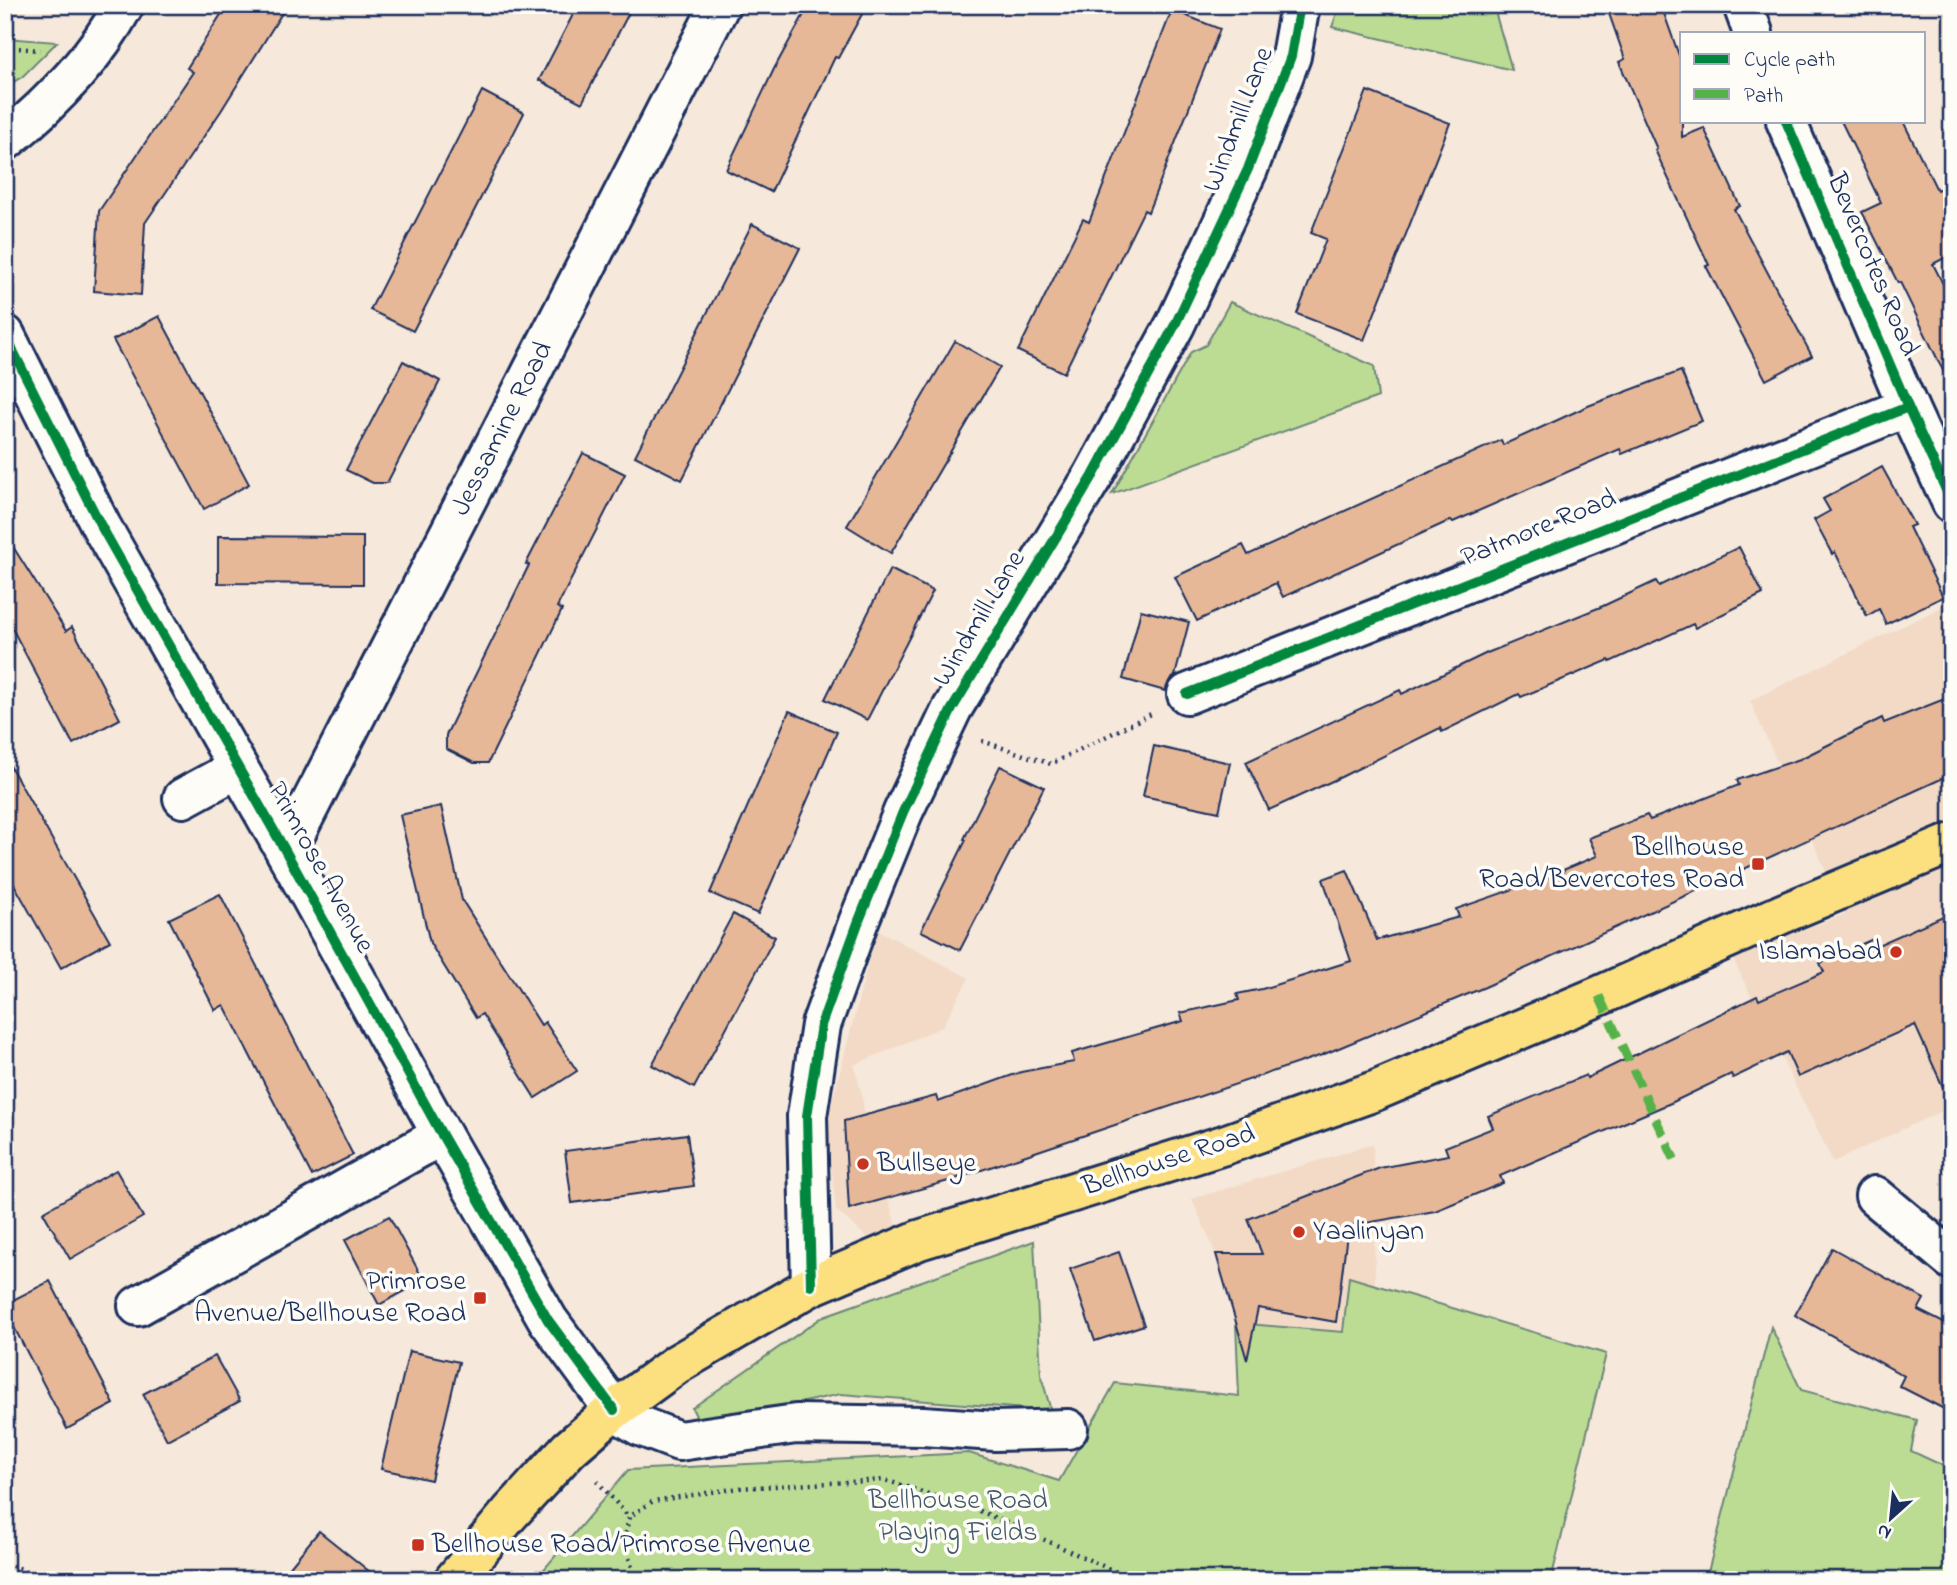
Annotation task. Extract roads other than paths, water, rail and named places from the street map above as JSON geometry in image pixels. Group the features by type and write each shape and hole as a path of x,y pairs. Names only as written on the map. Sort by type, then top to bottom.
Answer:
{"main road":[{"name":"Bellhouse Road","path":"454,1580 510,1513 569,1449 614,1410 677,1364 811,1286 919,1240 1224,1145 1375,1091 1952,843"}],"street":[{"path":"5,141 65,86 115,21 124,5"},
{"name":"Jessamine Road","path":"286,852 720,5"},
{"name":"Windmill Lane","path":"811,1286 807,1116 821,1025 858,923 903,812 952,709 1093,476 1175,325 1248,169 1291,56 1300,5"},
{"path":"1743,5 1753,32"},
{"name":"Bevercotes Road","path":"1786,122 1952,503"},
{"name":"Primrose Avenue","path":"5,335 101,526 286,852 442,1135 548,1320 614,1410"},
{"name":"Patmore Road","path":"1187,694 1908,407"},
{"path":"183,797 238,768"},
{"path":"138,1306 442,1135"},
{"path":"1875,1196 1952,1260"},
{"path":"614,1410 640,1426 678,1441 796,1424 995,1430 1068,1429"}],"place":[{"name":"Bellhouse Road/Bevercotes Road","path":"1758,864"},
{"name":"Islamabad","path":"1896,952"},
{"name":"Bullseye","path":"863,1164"},
{"name":"Yaalinyan","path":"1299,1232"},
{"name":"Primrose Avenue/Bellhouse Road","path":"480,1298"},
{"name":"Bellhouse Road/Primrose Avenue","path":"418,1545"}],"park label":[{"name":"Bellhouse Road Playing Fields","path":"958,1517"}]}
